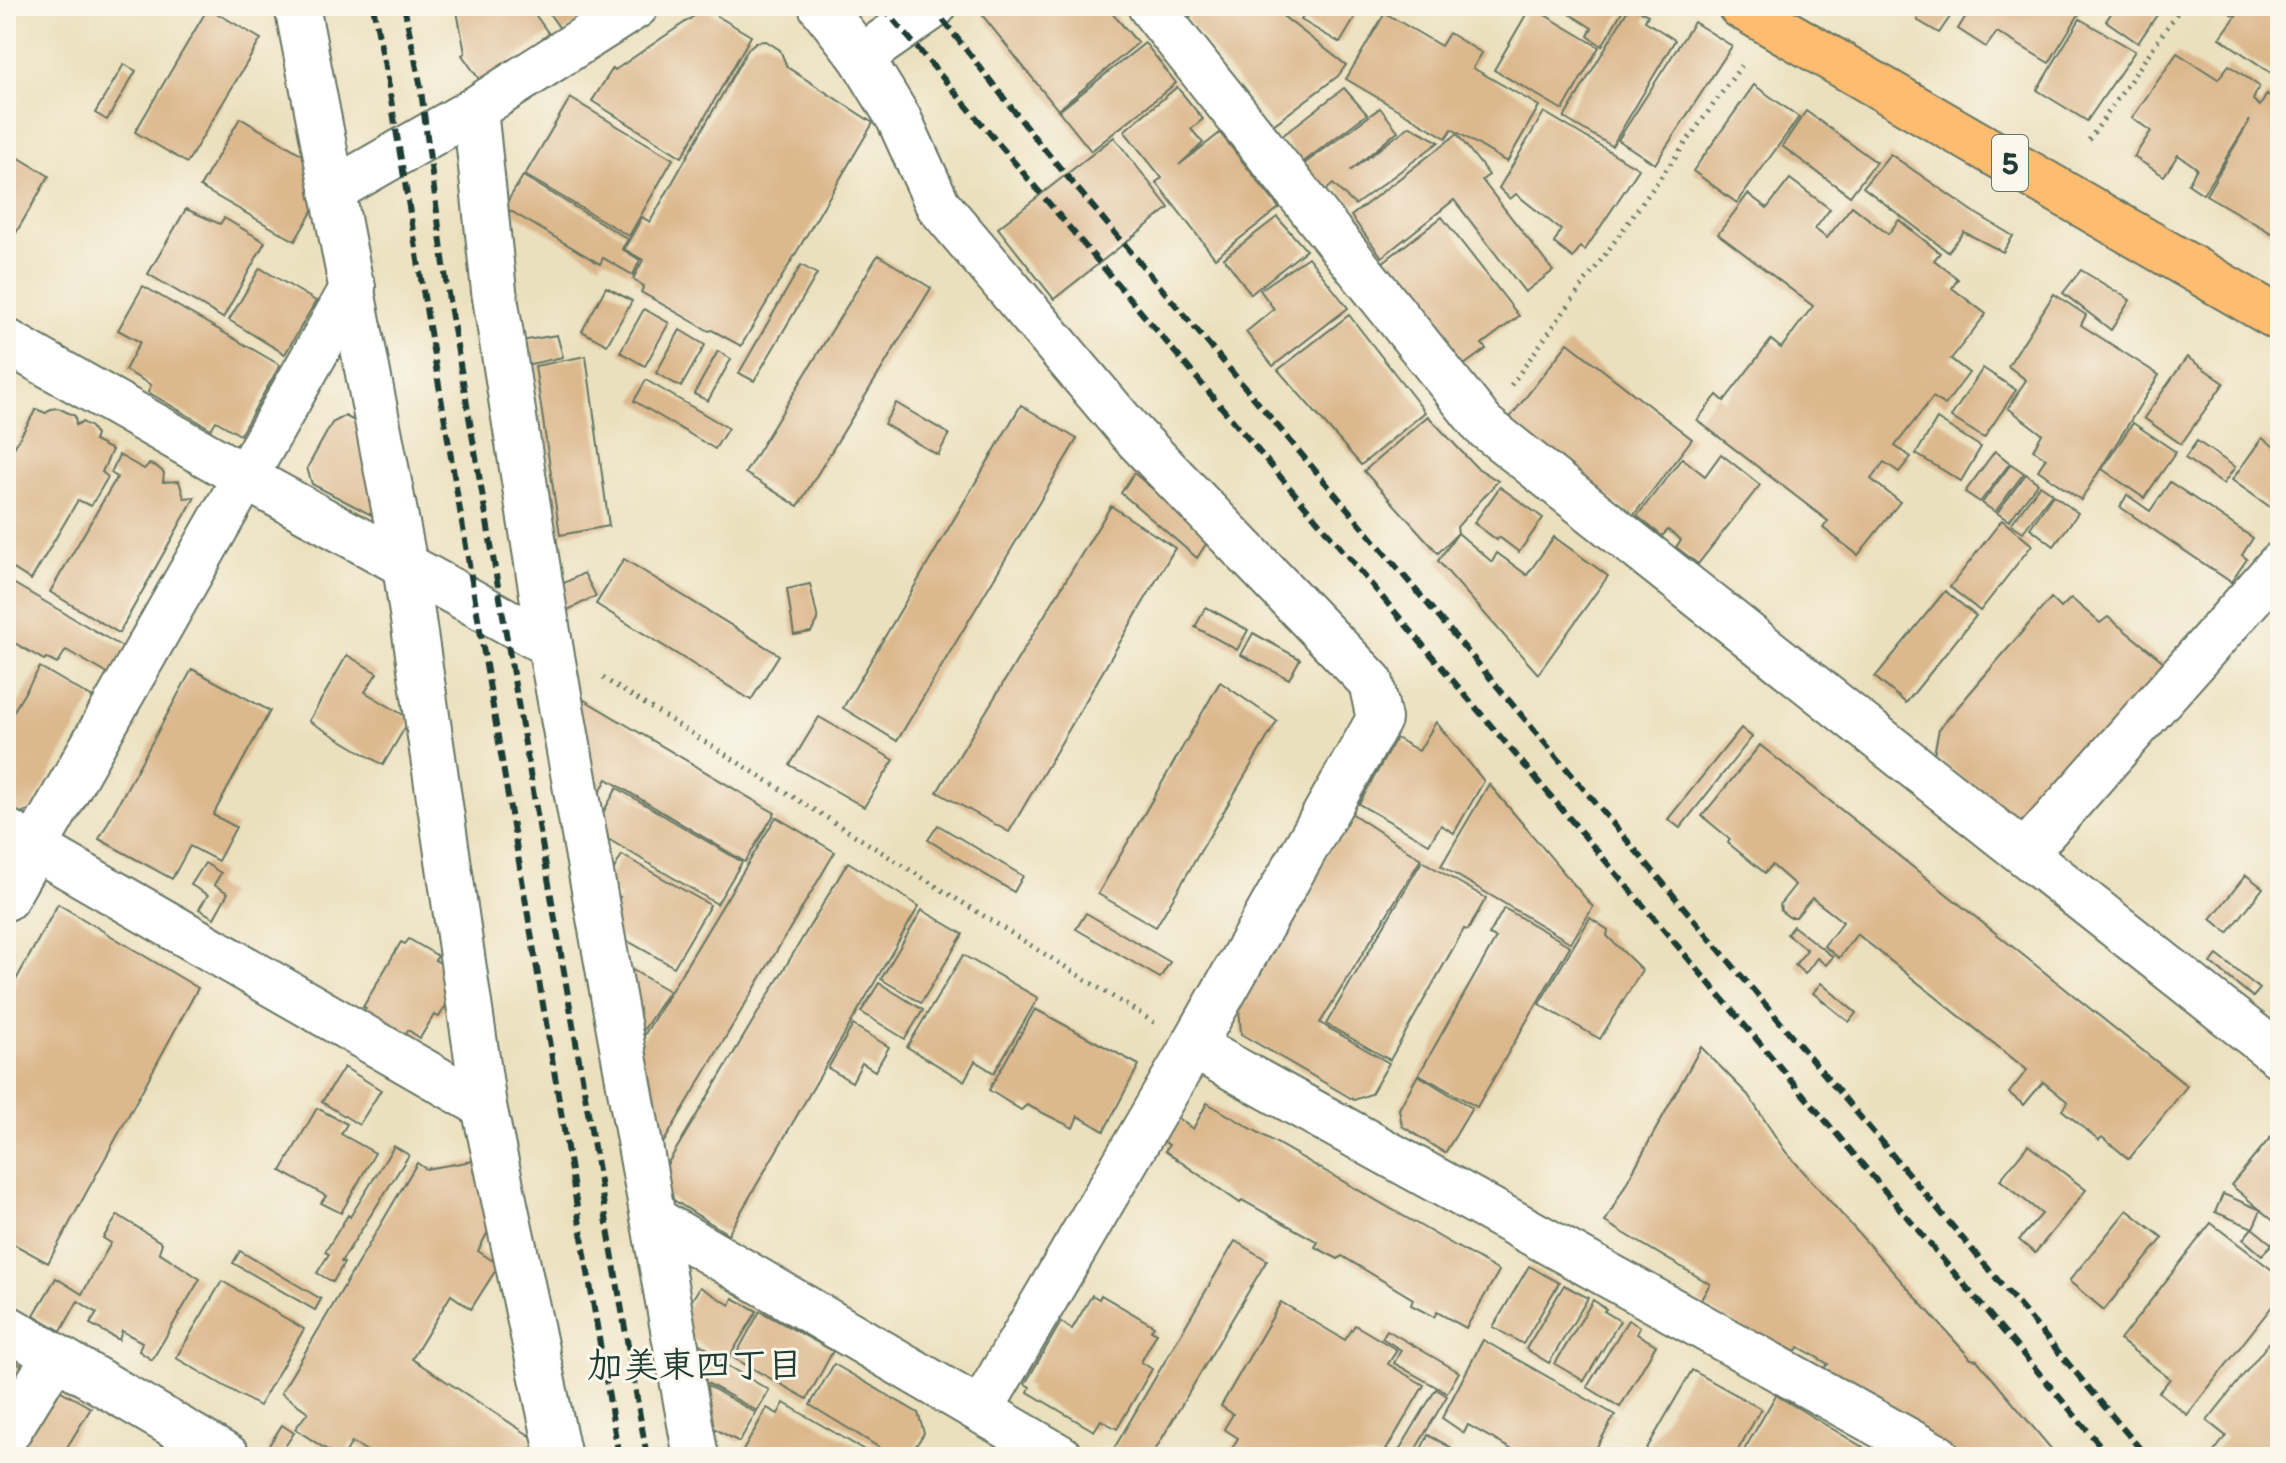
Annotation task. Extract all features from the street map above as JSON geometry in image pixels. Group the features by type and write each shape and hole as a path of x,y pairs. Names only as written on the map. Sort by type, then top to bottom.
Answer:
{"main road":[{"name":"5","path":"1755,15 2280,319"}],"street":[{"path":"332,191 475,109 636,6"},
{"path":"821,6 861,57 899,119 938,205 1131,433 1371,682 1379,719 981,1409"},
{"path":"861,57 934,6"},
{"path":"1150,6 1483,425 2280,1056"},
{"path":"294,8 353,287 405,565 484,1106 559,1457"},
{"path":"475,109 494,291 550,645 696,1457"},
{"path":"6,898 20,839 245,477 353,287"},
{"path":"6,341 550,645"},
{"path":"2025,853 2280,564"},
{"path":"20,839 484,1106"},
{"path":"1193,1046 1938,1457"},
{"path":"655,1220 1060,1457"},
{"path":"6,1327 228,1457"},
{"path":"6,1435 55,1356"}],"path":[{"path":"2089,140 2182,6"},
{"path":"1483,425 1755,15"},
{"path":"550,645 1193,1046"}],"building":[{"path":"456,6 529,6 549,34 481,82 462,55 465,53"},
{"path":"544,6 600,6 563,33"},
{"path":"994,6 1106,6 1138,43 1058,110 983,16"},
{"path":"1202,6 1270,6 1346,65 1338,76 1273,125 1187,19"},
{"path":"1310,6 1362,6 1340,43 1301,20"},
{"path":"1531,6 1551,6 1545,15 1599,47 1563,110 1494,70"},
{"path":"1557,6 1625,6 1602,46 1588,36 1592,28"},
{"path":"1630,6 1648,15 1645,21 1675,40 1612,146 1564,118"},
{"path":"1923,6 1934,6 1950,17 1939,33 1917,20"},
{"path":"1957,6 2084,6 2049,63 1997,32 1986,47 1958,29 1967,14"},
{"path":"2116,6 2163,6 2138,43 2106,21"},
{"path":"2236,6 2280,6 2280,79 2220,38 2236,16 2231,14"},
{"path":"702,7 751,36 682,157 592,101 613,68 615,70 697,14"},
{"path":"208,8 261,39 187,163 135,132"},
{"path":"1385,13 1441,46 1449,33 1482,53 1473,68 1539,106 1507,162 1452,129 1446,138 1346,79"},
{"path":"2080,19 2135,51 2087,121 2037,90"},
{"path":"1694,22 1732,46 1655,164 1618,140"},
{"path":"766,41 780,50 787,67 873,123 741,346 641,292 644,286 633,279 643,260 624,249 642,217 650,222 748,49 756,42"},
{"path":"1145,43 1176,83 1091,151 1059,111"},
{"path":"2177,53 2218,79 2229,65 2259,86 2253,100 2260,106 2267,94 2280,103 2280,238 2206,195 2250,120 2203,194 2188,184 2197,168 2178,155 2164,176 2134,157 2151,131 2132,118"},
{"path":"124,64 136,71 107,120 95,113"},
{"path":"1754,85 1799,117 1737,203 1693,171"},
{"path":"1177,87 1203,119 1191,129 1203,143 1179,165 1220,133 1279,208 1215,258 1156,182 1162,178 1124,131"},
{"path":"1344,88 1367,114 1302,163 1282,136"},
{"path":"570,98 673,159 629,236 525,175"},
{"path":"1380,108 1398,131 1350,171 1410,126 1439,142 1355,205 1333,184 1324,192 1304,164"},
{"path":"1806,111 1876,162 1850,196 1782,146"},
{"path":"1544,112 1639,169 1585,250 1580,247 1573,258 1554,243 1561,230 1516,194 1510,199 1499,188"},
{"path":"240,118 313,161 320,198 295,241 200,187"},
{"path":"1457,134 1489,175 1482,180 1553,271 1525,292 1454,200 1382,257 1351,216"},
{"path":"1114,137 1169,208 1054,299 998,228"},
{"path":"6,150 49,176 6,250"},
{"path":"1890,154 2013,236 2003,252 1964,232 1948,252 1863,187"},
{"path":"523,176 628,239 622,249 640,260 633,275 603,258 600,264 504,207"},
{"path":"1790,179 1830,209 1815,229 1827,238 1852,206 1888,234 1899,220 1940,253 1934,260 1958,279 1952,288 1986,314 1951,359 1969,373 1945,405 1933,397 1895,446 1911,457 1899,472 1884,462 1871,479 1900,502 1858,555 1823,528 1828,521 1697,420 1717,395 1724,401 1771,340 1781,348 1813,306 1718,234 1748,194 1767,208"},
{"path":"186,209 220,224 224,218 265,242 223,318 148,274"},
{"path":"1277,217 1306,250 1251,294 1224,258"},
{"path":"1442,217 1519,316 1482,344 1486,349 1461,367 1382,263"},
{"path":"878,255 931,288 798,506 745,473"},
{"path":"1308,257 1348,308 1273,366 1246,332 1274,309 1260,290"},
{"path":"801,265 817,274 754,381 739,373"},
{"path":"260,268 316,301 285,354 229,320"},
{"path":"2081,270 2130,300 2111,330 2063,293"},
{"path":"143,286 280,365 240,435 216,421 211,429 148,392 151,385 125,370 140,342 118,330"},
{"path":"606,287 632,301 607,345 582,331"},
{"path":"2054,294 2086,315 2081,325 2159,375 2081,500 2038,470 2046,458 2033,450 2042,434 2008,408 2026,380 2008,366"},
{"path":"644,309 669,323 645,366 620,352"},
{"path":"1349,315 1425,412 1361,465 1278,370"},
{"path":"680,330 705,345 681,387 656,373"},
{"path":"557,335 563,357 507,369 503,344"},
{"path":"1568,343 1692,439 1633,516 1508,420"},
{"path":"718,351 731,359 708,401 694,394"},
{"path":"586,356 609,526 560,535 535,366"},
{"path":"2187,357 2224,383 2181,444 2144,418"},
{"path":"1983,368 2016,390 1984,438 1951,417"},
{"path":"646,380 728,428 715,449 634,401"},
{"path":"896,403 949,434 938,455 884,424"},
{"path":"1021,405 1077,439 897,741 843,708"},
{"path":"58,408 75,416 76,425 82,422 91,427 96,435 94,441 112,450 102,472 108,477 91,506 78,500 31,580 6,564 6,462 36,409 46,413"},
{"path":"345,416 360,424 377,518 312,484 307,468 332,423"},
{"path":"1428,416 1476,467 1498,481 1457,527 1458,533 1438,553 1364,471"},
{"path":"1937,419 1981,447 1961,481 1916,454"},
{"path":"2133,423 2176,452 2144,498 2102,469"},
{"path":"2262,438 2280,451 2280,514 2232,480"},
{"path":"2197,441 2235,467 2223,484 2185,458"},
{"path":"1995,451 2010,463 1980,502 1965,492"},
{"path":"1721,454 1760,485 1698,564 1676,547 1681,540 1668,530 1662,536 1637,516 1682,458 1705,476"},
{"path":"119,455 144,469 149,464 156,466 164,473 163,482 179,481 184,498 195,497 119,633 50,592 117,477 111,473"},
{"path":"2011,464 2024,473 1995,512 1982,503"},
{"path":"1134,473 1210,538 1197,558 1121,493"},
{"path":"2026,474 2038,483 2009,521 1997,513"},
{"path":"2170,482 2253,538 2242,555 2247,559 2231,582 2120,507 2127,495 2150,511"},
{"path":"2040,485 2052,493 2023,532 2011,524"},
{"path":"1500,487 1543,518 1519,552 1474,523"},
{"path":"2053,495 2078,513 2054,546 2030,528"},
{"path":"1111,506 1175,548 1009,832 937,792"},
{"path":"2002,520 2032,545 1980,611 1950,587"},
{"path":"1458,533 1492,562 1497,553 1527,575 1554,537 1608,576 1538,674 1438,561"},
{"path":"624,559 779,655 751,700 596,604"},
{"path":"584,573 596,596 556,616 544,593"},
{"path":"6,579 126,649 110,675 66,650 57,664 6,638"},
{"path":"810,584 818,620 811,632 794,635 787,589"},
{"path":"1945,591 1976,616 1906,703 1875,677"},
{"path":"2051,598 2061,608 2071,598 2100,623 2108,617 2165,663 2032,819 2016,823 1934,754 1939,729"},
{"path":"1206,607 1248,630 1237,650 1195,627"},
{"path":"1253,633 1300,659 1289,679 1241,655"},
{"path":"347,655 377,673 365,692 410,719 383,765 309,721"},
{"path":"40,667 93,698 31,809 10,817 6,814 6,724"},
{"path":"192,669 270,711 213,815 236,827 218,861 190,846 172,879 99,839"},
{"path":"1220,682 1277,721 1156,927 1098,894"},
{"path":"559,685 775,813 745,862 607,779 594,802"},
{"path":"819,717 894,760 864,807 790,765"},
{"path":"1436,722 1484,781 1454,833 1441,825 1429,844 1359,804 1396,738 1419,751"},
{"path":"1741,728 1752,737 1680,828 1668,819"},
{"path":"1760,745 2187,1086 2129,1159 2062,1110 2068,1102 2043,1082 2024,1105 2009,1093 2027,1070 1857,934 1839,958 1824,946 1843,922 1812,898 1796,917 1789,917 1781,911 1780,904 1795,885 1772,865 1765,873 1728,843 1730,839 1702,816"},
{"path":"1489,784 1593,907 1571,943 1441,866"},
{"path":"617,788 742,862 717,904 593,830"},
{"path":"1351,813 1421,859 1320,1023 1389,1063 1371,1094 1354,1100 1241,1034 1239,1007"},
{"path":"776,817 835,852 662,1145 628,1062"},
{"path":"938,825 1023,876 1014,892 928,840"},
{"path":"622,855 710,905 674,967 603,927 620,897 603,888"},
{"path":"1422,861 1486,898 1468,930 1464,929 1390,1060 1326,1024"},
{"path":"848,862 919,906 728,1234 664,1194 659,1178"},
{"path":"205,863 221,873 214,885 228,893 214,918 199,909 208,895 191,885"},
{"path":"2246,875 2263,888 2228,933 2211,919"},
{"path":"58,904 198,988 48,1263 6,1240 6,998"},
{"path":"1504,908 1570,946 1477,1107 1419,1074 1496,938 1489,935"},
{"path":"922,910 963,934 921,1003 881,979"},
{"path":"1086,913 1170,962 1160,978 1076,929"},
{"path":"1590,918 1608,930 1607,936 1642,970 1600,1039 1539,1004"},
{"path":"1793,926 1833,957 1826,965 1817,958 1805,974 1795,965 1807,950 1787,934"},
{"path":"409,939 438,956 435,960 463,977 439,1017 434,1015 420,1038 408,1030 405,1036 364,1012 366,1008 363,1007 401,942 405,944"},
{"path":"963,955 1038,998 994,1073 975,1061 964,1081 907,1047"},
{"path":"2217,955 2260,989 2253,997 2211,963"},
{"path":"629,968 669,991 637,1040"},
{"path":"879,983 923,1010 905,1039 861,1012"},
{"path":"1821,983 1856,1013 1849,1022 1813,993"},
{"path":"1035,1009 1139,1065 1104,1131 1078,1116 1073,1128 1027,1105 1021,1110 989,1090"},
{"path":"853,1025 889,1047 875,1071 862,1063 852,1082 828,1068"},
{"path":"1701,1047 1748,1095 1785,1151 1971,1359 1977,1360 2058,1457 1961,1457 1819,1373 1828,1364 1799,1347 1790,1356 1699,1303 1710,1284 1605,1222"},
{"path":"344,1067 381,1090 359,1125 322,1102"},
{"path":"1418,1075 1472,1108 1445,1153 1402,1126 1399,1109"},
{"path":"1207,1103 1499,1271 1466,1328 1437,1312 1434,1317 1411,1305 1413,1299 1342,1256 1338,1259 1315,1247 1318,1242 1242,1200 1240,1203 1165,1151 1169,1145 1162,1140 1176,1117 1193,1129"},
{"path":"317,1108 347,1124 341,1134 375,1153 341,1213 321,1203 326,1196 281,1171"},
{"path":"2275,1132 2280,1136 2280,1221 2277,1224 2231,1185"},
{"path":"2028,1145 2086,1190 2035,1253 2019,1240 2042,1214 2000,1180"},
{"path":"394,1146 409,1155 341,1262 344,1263 333,1282 317,1273 329,1254 325,1252"},
{"path":"472,1161 478,1165 499,1210 478,1251 499,1265 471,1309 451,1295 412,1359 538,1441 541,1457 377,1457 352,1442 343,1457 338,1457 295,1429 308,1412 281,1393 417,1163 426,1169"},
{"path":"2223,1194 2261,1210 2253,1228 2215,1212"},
{"path":"2127,1210 2163,1238 2104,1310 2069,1281"},
{"path":"118,1215 162,1243 159,1252 200,1279 152,1360 139,1351 142,1342 122,1331 119,1340 90,1324 97,1313 78,1301 61,1331 34,1315 56,1278 82,1294 111,1243 103,1238"},
{"path":"2211,1223 2280,1276 2280,1296 2187,1415 2159,1392 2170,1379 2120,1340"},
{"path":"2252,1228 2272,1244 2262,1255 2243,1239"},
{"path":"1235,1241 1267,1260 1151,1457 1120,1457 1112,1452"},
{"path":"240,1251 321,1299 315,1310 233,1263"},
{"path":"1529,1266 1559,1283 1523,1344 1493,1327"},
{"path":"222,1281 304,1329 259,1406 176,1358"},
{"path":"1564,1285 1588,1298 1549,1363 1526,1349"},
{"path":"700,1287 730,1305 733,1298 757,1311 727,1361 679,1331 684,1313"},
{"path":"1092,1295 1099,1299 1101,1295 1154,1326 1151,1330 1157,1333 1141,1362 1152,1369 1117,1429 1101,1420 1094,1431 1028,1392 1030,1387 1025,1384 1061,1322 1072,1329"},
{"path":"1593,1300 1620,1321 1584,1381 1555,1364"},
{"path":"1281,1302 1345,1340 1355,1325 1397,1350 1388,1364 1424,1385 1382,1457 1227,1457 1238,1438 1224,1429 1233,1414 1221,1406"},
{"path":"760,1311 833,1351 807,1399 734,1358"},
{"path":"1628,1320 1640,1327 1637,1334 1656,1345 1620,1407 1587,1387"},
{"path":"2280,1329 2280,1442 2268,1457 2210,1457 2226,1436 2207,1421"},
{"path":"1387,1330 1459,1372 1447,1393 1394,1363 1401,1350 1382,1338"},
{"path":"1483,1340 1615,1415 1591,1457 1525,1457 1468,1425 1464,1433 1442,1418"},
{"path":"702,1351 769,1390 757,1411 690,1373"},
{"path":"6,1356 23,1367 6,1396"},
{"path":"834,1364 918,1413 924,1433 909,1457 895,1457 810,1405"},
{"path":"1692,1370 1761,1409 1734,1457 1642,1457"},
{"path":"703,1383 756,1413 739,1442 697,1419"},
{"path":"52,1386 91,1408 61,1457 10,1457"},
{"path":"1436,1389 1447,1396 1411,1457 1395,1457"},
{"path":"1776,1395 1879,1457 1740,1457"},
{"path":"784,1403 876,1457 740,1456 767,1408 778,1414"},
{"path":"282,1425 294,1433 278,1457 266,1450"},
{"path":"1428,1435 1452,1448 1448,1457 1417,1457"}],"railway":[{"path":"373,6 619,1457"},
{"path":"404,6 420,83 447,288 647,1457"},
{"path":"882,6 2110,1457"},
{"path":"932,6 1039,143 2147,1457"}],"district":[{"name":"加美東四丁目","path":"695,1364"}]}
